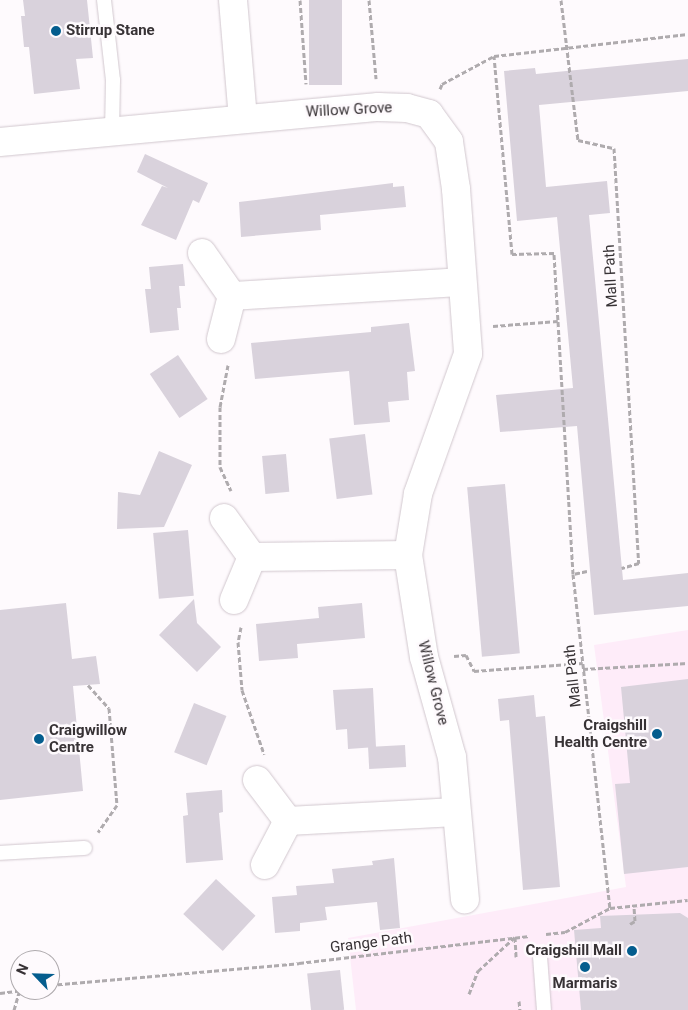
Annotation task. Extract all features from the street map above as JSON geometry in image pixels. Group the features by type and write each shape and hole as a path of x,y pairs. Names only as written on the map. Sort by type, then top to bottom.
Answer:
{"street":[{"path":"233,0 243,119"},
{"name":"Willow Grove","path":"0,142 112,130 378,107 407,108 429,114 449,142 468,354 418,494 408,555 424,657 452,757 464,899"},
{"path":"202,253 232,296 221,339"},
{"path":"232,296 462,282"},
{"path":"224,518 252,557"},
{"path":"252,557 408,555"},
{"path":"234,600 252,557"},
{"path":"257,780 288,821"},
{"path":"288,821 456,812"},
{"path":"265,865 288,821"}],"lane":[{"path":"104,0 113,80 112,130"},
{"path":"0,853 85,848"},
{"path":"540,956 544,1010"}],"path":[{"path":"300,0 308,112"},
{"path":"369,0 378,107"},
{"name":"Mall Path","path":"561,0 578,140 614,148 639,563 622,568"},
{"path":"429,114 442,84 494,56 688,34"},
{"name":"Mall Path","path":"494,56 512,254 554,253 573,574 610,908"},
{"path":"465,327 558,321"},
{"path":"221,339 230,354 220,407 220,467 237,503 224,518"},
{"path":"573,574 587,571"},
{"path":"234,600 246,609 238,642 242,690 266,759 257,780"},
{"path":"424,657 466,655 474,672 583,663"},
{"path":"583,669 688,663"},
{"path":"85,848 117,805 109,708 88,685"},
{"path":"540,935 565,932 610,908 688,900"},
{"path":"630,924 635,921 634,905"},
{"name":"Grange Path","path":"60,984 300,963 532,936"},
{"path":"515,937 517,965"},
{"path":"469,994 478,971 515,937"},
{"path":"518,992 520,1010"}],"shaded area":[{"path":"688,630 688,1010 356,1010 348,938 626,887 594,645"}],"building":[{"name":"Stirrup Stane","path":"23,0 87,0 93,58 76,59 80,89 34,94 29,47 24,47 21,16 25,16"},
{"path":"309,0 342,0 342,85 309,85"},
{"path":"688,59 688,91 539,105 546,187 607,181 610,213 589,215 623,580 688,573 688,606 594,615 577,426 500,432 496,395 573,388 557,217 517,221 504,71 535,68 536,74"},
{"path":"145,154 208,183 199,203 193,200 176,240 141,225 162,186 168,188 137,172"},
{"path":"393,183 393,187 404,186 406,207 320,215 321,230 241,237 239,202"},
{"path":"183,264 185,286 179,286 181,308 177,308 179,330 150,333 145,289 151,289 149,267"},
{"path":"409,323 415,371 407,372 409,400 388,402 390,422 354,425 349,371 255,379 251,343 371,332 371,327"},
{"path":"178,355 208,399 179,418 150,374"},
{"path":"365,434 372,495 337,499 329,438"},
{"path":"159,451 192,465 164,527 117,529 118,492 140,495"},
{"path":"286,454 289,492 265,494 262,456"},
{"path":"505,484 520,653 482,657 467,487"},
{"path":"188,530 194,596 159,599 153,533"},
{"path":"194,599 197,623 221,647 197,672 159,635"},
{"name":"Craigwillow Centre","path":"66,603 72,659 96,656 100,684 73,686 83,791 0,800 0,610"},
{"path":"362,603 365,638 297,644 298,658 259,661 256,624 319,618 318,607"},
{"name":"Craigshill Health Centre","path":"688,679 688,867 624,874 615,784 630,783 621,687"},
{"path":"373,688 376,747 348,749 347,729 336,730 333,690"},
{"path":"534,695 536,717 545,716 560,887 523,890 509,720 500,721 498,699"},
{"path":"194,703 226,716 207,765 174,752"},
{"path":"405,745 406,767 369,769 368,747"},
{"path":"222,790 223,812 219,813 223,860 186,863 183,816 188,815 186,793"},
{"path":"394,858 400,928 380,930 377,902 325,907 327,920 300,923 300,931 275,933 272,897 297,895 296,886 334,883 332,869 373,865 372,861"},
{"path":"216,879 255,916 223,951 183,914"},
{"name":"Craigshill Mall","path":"680,913 688,918 688,1010 581,1010 574,930 601,928 600,916"},
{"path":"340,970 344,1010 311,1010 307,973"}],"place":[{"name":"Stirrup Stane","path":"56,31"},
{"name":"Craigshill Health Centre","path":"657,734"},
{"name":"Craigwillow Centre","path":"39,739"},
{"name":"Craigshill Mall","path":"632,951"},
{"name":"Marmaris","path":"585,967"}]}
